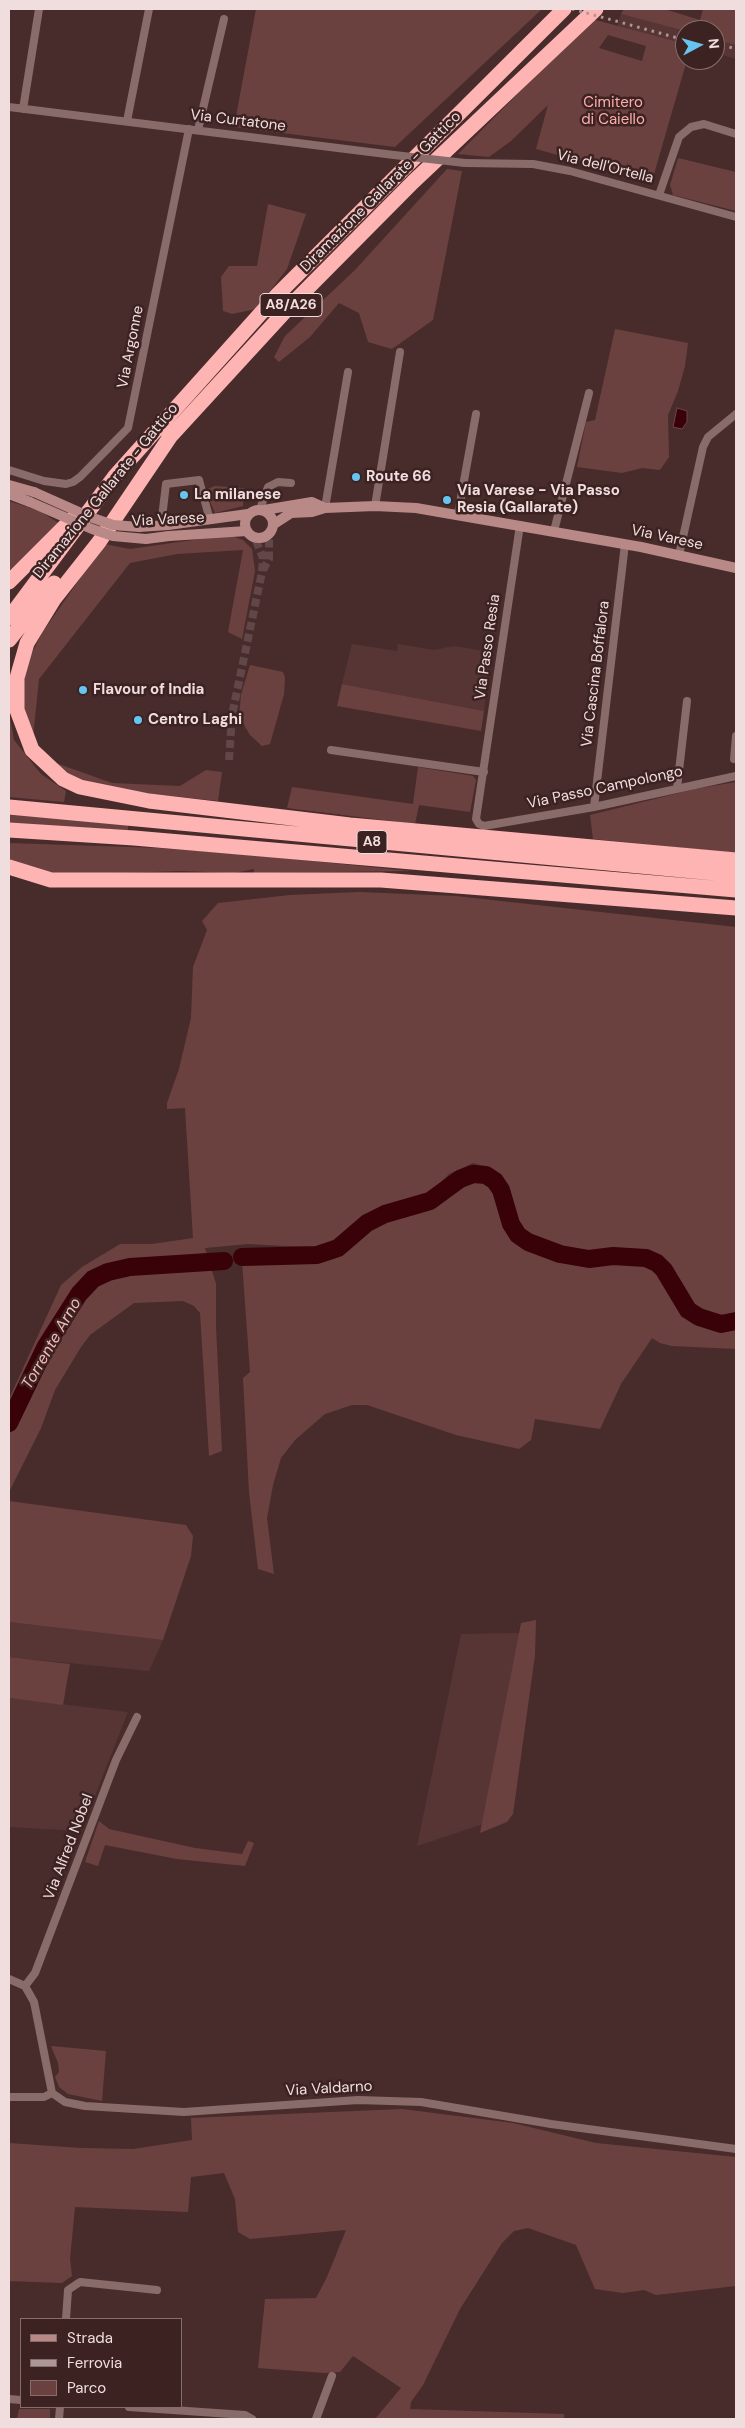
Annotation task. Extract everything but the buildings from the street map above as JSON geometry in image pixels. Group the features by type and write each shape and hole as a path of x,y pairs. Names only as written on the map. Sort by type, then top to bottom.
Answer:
{"highway":[{"name":"Diramazione Gallarate - Gattico","path":"9,618 115,476 278,294 564,9"},
{"name":"Diramazione Gallarate - Gattico","path":"9,640 174,431 292,304 413,182 596,9"},
{"path":"174,431 99,542 54,598 27,644 17,678 17,710 32,750 62,779 80,787 149,801 340,824 736,860"},
{"path":"9,582 115,476"},
{"name":"A8","path":"9,807 736,876"},
{"name":"A8","path":"9,830 134,838 736,890"},
{"path":"9,867 51,880 381,880 736,908"}],"main road":[{"name":"Via Varese","path":"9,485 113,536 146,538 247,531"},
{"name":"Via Varese","path":"9,494 32,497 103,522 127,527 164,525 248,514"},
{"name":"Via Varese","path":"262,510 312,502 325,508"},
{"name":"Via Varese","path":"274,524 291,513 312,512 325,508 409,507 625,544 736,568"},
{"path":"262,510 270,514 274,524 272,531 263,538 255,538 247,531 245,523 248,514 262,510"}],"street":[{"path":"23,109 39,9"},
{"path":"126,121 150,9"},
{"path":"198,130 224,20"},
{"name":"Via Curtatone","path":"9,107 464,163"},
{"path":"659,195 674,146 679,137 691,127 704,124 736,134"},
{"name":"Via Argonne","path":"9,470 44,481 66,484 73,482 80,478 128,428 189,129"},
{"name":"Via dell'Ortella","path":"464,163 542,166 570,171 736,217"},
{"path":"375,506 400,352"},
{"path":"325,508 348,372"},
{"path":"554,531 589,393"},
{"path":"458,514 476,414"},
{"path":"679,555 703,448 708,438 736,414"},
{"path":"164,525 166,484 199,480 210,520"},
{"path":"262,510 268,487 278,482 291,483"},
{"name":"Via Passo Resia","path":"479,824 476,819 520,525"},
{"name":"Via Cascina Boffalora","path":"594,807 625,544"},
{"path":"677,788 687,701"},
{"path":"734,760 736,736"},
{"path":"331,750 484,772"},
{"name":"Via Passo Campolongo","path":"479,824 484,826 594,807 736,776"},
{"name":"Via Alfred Nobel","path":"25,1986 38,1964 116,1760 137,1717"},
{"path":"9,1979 25,1986 34,2002 52,2093 44,2097 9,2097"},
{"name":"Via Valdarno","path":"52,2093 65,2102 85,2106 184,2112 358,2100 421,2102 551,2124 736,2148"},
{"path":"66,2318 68,2290 80,2282 157,2290"},
{"path":"316,2419 332,2376"},
{"path":"146,2408 245,2414 252,2419"}],"shaded area":[{"path":"621,14 675,28 675,42 617,27"},
{"path":"725,42 736,45 736,59 725,56"},
{"path":"677,408 687,411 687,422 682,429 673,427"},
{"path":"352,644 397,651 398,644 434,650 454,646 490,652 484,711 342,684"},
{"path":"9,1622 163,1640 149,1671 9,1657"},
{"path":"520,1633 483,1824 417,1846 461,1634"},
{"path":"9,1698 128,1712 81,1831 9,1827"}],"green space":[{"path":"256,9 542,9 395,147 234,127"},
{"path":"624,9 664,9 700,20 675,20 675,28 621,14"},
{"path":"703,9 736,9 736,45 725,42 725,20 700,20"},
{"name":"Cimitero di Caiello","path":"592,19 675,41 675,70 684,70 652,181 536,149 548,105 511,141 489,157 458,154","holes":["608,35 646,46 642,61 599,48"]},
{"path":"678,158 736,172 736,211 673,195 670,185"},
{"path":"447,169 462,171 433,320 392,349 368,342 359,313 339,303 310,337 279,362 274,357 285,336 355,270"},
{"path":"268,204 306,214 287,269 256,309 232,314 223,311 221,277 229,266 257,266"},
{"path":"615,329 688,343 685,366 678,391 668,415 669,457 660,470 642,468 622,473 577,467 586,422 595,420"},
{"path":"215,486 244,488 243,506 215,513 205,490"},
{"path":"9,501 40,511 60,524 9,571"},
{"path":"228,535 243,540 252,549 255,571 242,639 228,632 243,550 177,554 130,563 39,679 33,737 25,726 22,692 27,663 42,633 104,544 130,549"},
{"path":"250,665 283,672 285,678 284,694 270,744 262,746 250,735 239,716 241,695"},
{"path":"342,684 484,711 481,731 337,706"},
{"path":"9,711 14,740 41,774 66,791 64,802 9,797"},
{"path":"56,763 112,783 180,786 206,770 222,772 218,801 108,789 76,780 62,773"},
{"path":"418,767 473,776 476,780 470,812 419,805 415,824 287,808 292,787 413,804"},
{"path":"736,782 736,853 593,839 590,815 695,789"},
{"path":"9,813 128,824 128,830 9,824"},
{"path":"9,843 159,848 253,855 411,871 254,873 254,869 234,873 181,871 56,875 9,862"},
{"path":"359,892 456,896 736,927 736,1349 672,1346 660,1343 652,1338 621,1384 600,1429 535,1419 531,1440 519,1449 456,1435 367,1405 352,1405 325,1414 295,1440 281,1458 273,1485 267,1518 274,1574 258,1569 249,1492 243,1378 250,1372 242,1261 279,1258 300,1260 333,1259 381,1221 413,1210 426,1211 439,1203 452,1191 477,1180 487,1186 498,1197 504,1219 511,1234 541,1252 581,1260 584,1256 528,1237 513,1220 507,1207 502,1187 487,1167 473,1163 449,1174 431,1192 368,1214 323,1248 248,1244 205,1248 216,1284 216,1327 222,1451 209,1456 200,1313 194,1306 183,1301 134,1303 90,1335 81,1347 55,1390 41,1428 9,1492 9,1399 61,1285 82,1267 120,1244 152,1244 193,1238 185,1108 167,1109 167,1103 179,1069 191,1018 193,967 207,930 202,921 218,903 290,895"},
{"path":"9,1501 186,1525 193,1536 191,1556 163,1640 9,1622"},
{"path":"536,1620 535,1655 513,1814 507,1822 480,1833 521,1623"},
{"path":"9,1657 70,1664 63,1705 9,1698"},
{"path":"99,1821 109,1829 195,1848 242,1854 248,1841 254,1843 245,1866 177,1859 105,1845 98,1866 85,1862"},
{"path":"51,2046 106,2051 102,2101 68,2094 59,2087 55,2077 59,2072 58,2063"},
{"path":"402,2109 513,2123 596,2143 736,2157 736,2286 656,2295 644,2290 623,2293 595,2289 576,2245 528,2228 514,2231 502,2243 460,2309 423,2385 411,2402 410,2409 564,2414 564,2419 375,2419 401,2388 353,2356 340,2372 325,2373 258,2368 265,2299 316,2298 327,2277 346,2230 250,2239 238,2232 235,2199 224,2173 191,2177 188,2212 75,2207 70,2259 72,2276 62,2283 9,2281 9,2143 81,2148 133,2149 192,2140 191,2118"},
{"path":"19,2409 50,2409 50,2419 17,2419"}],"waterway":[{"name":"Torrente Arno","path":"242,1257 317,1255 338,1248 367,1223 385,1214 430,1201 460,1179 473,1174 486,1175 495,1181 501,1190 511,1224 518,1235 528,1242 560,1254 589,1259 613,1256 646,1258 657,1263 664,1270 688,1310 699,1317 721,1324 736,1321"},
{"name":"Torrente Arno","path":"9,1423 46,1346 79,1294 93,1279 108,1272 130,1267 224,1261"}],"tunnel":[{"path":"263,570 269,559 269,534"},
{"path":"229,760 232,715 262,572 263,558 255,538"}],"railway":[{"path":"572,9 675,37"},
{"path":"725,46 736,49"}],"place":[{"name":"Route 66","path":"356,477"},
{"name":"La milanese","path":"184,495"},
{"name":"Via Varese - Via Passo Resia (Gallarate)","path":"447,500"},
{"name":"Flavour of India","path":"83,690"},
{"name":"Centro Laghi","path":"138,720"}]}
